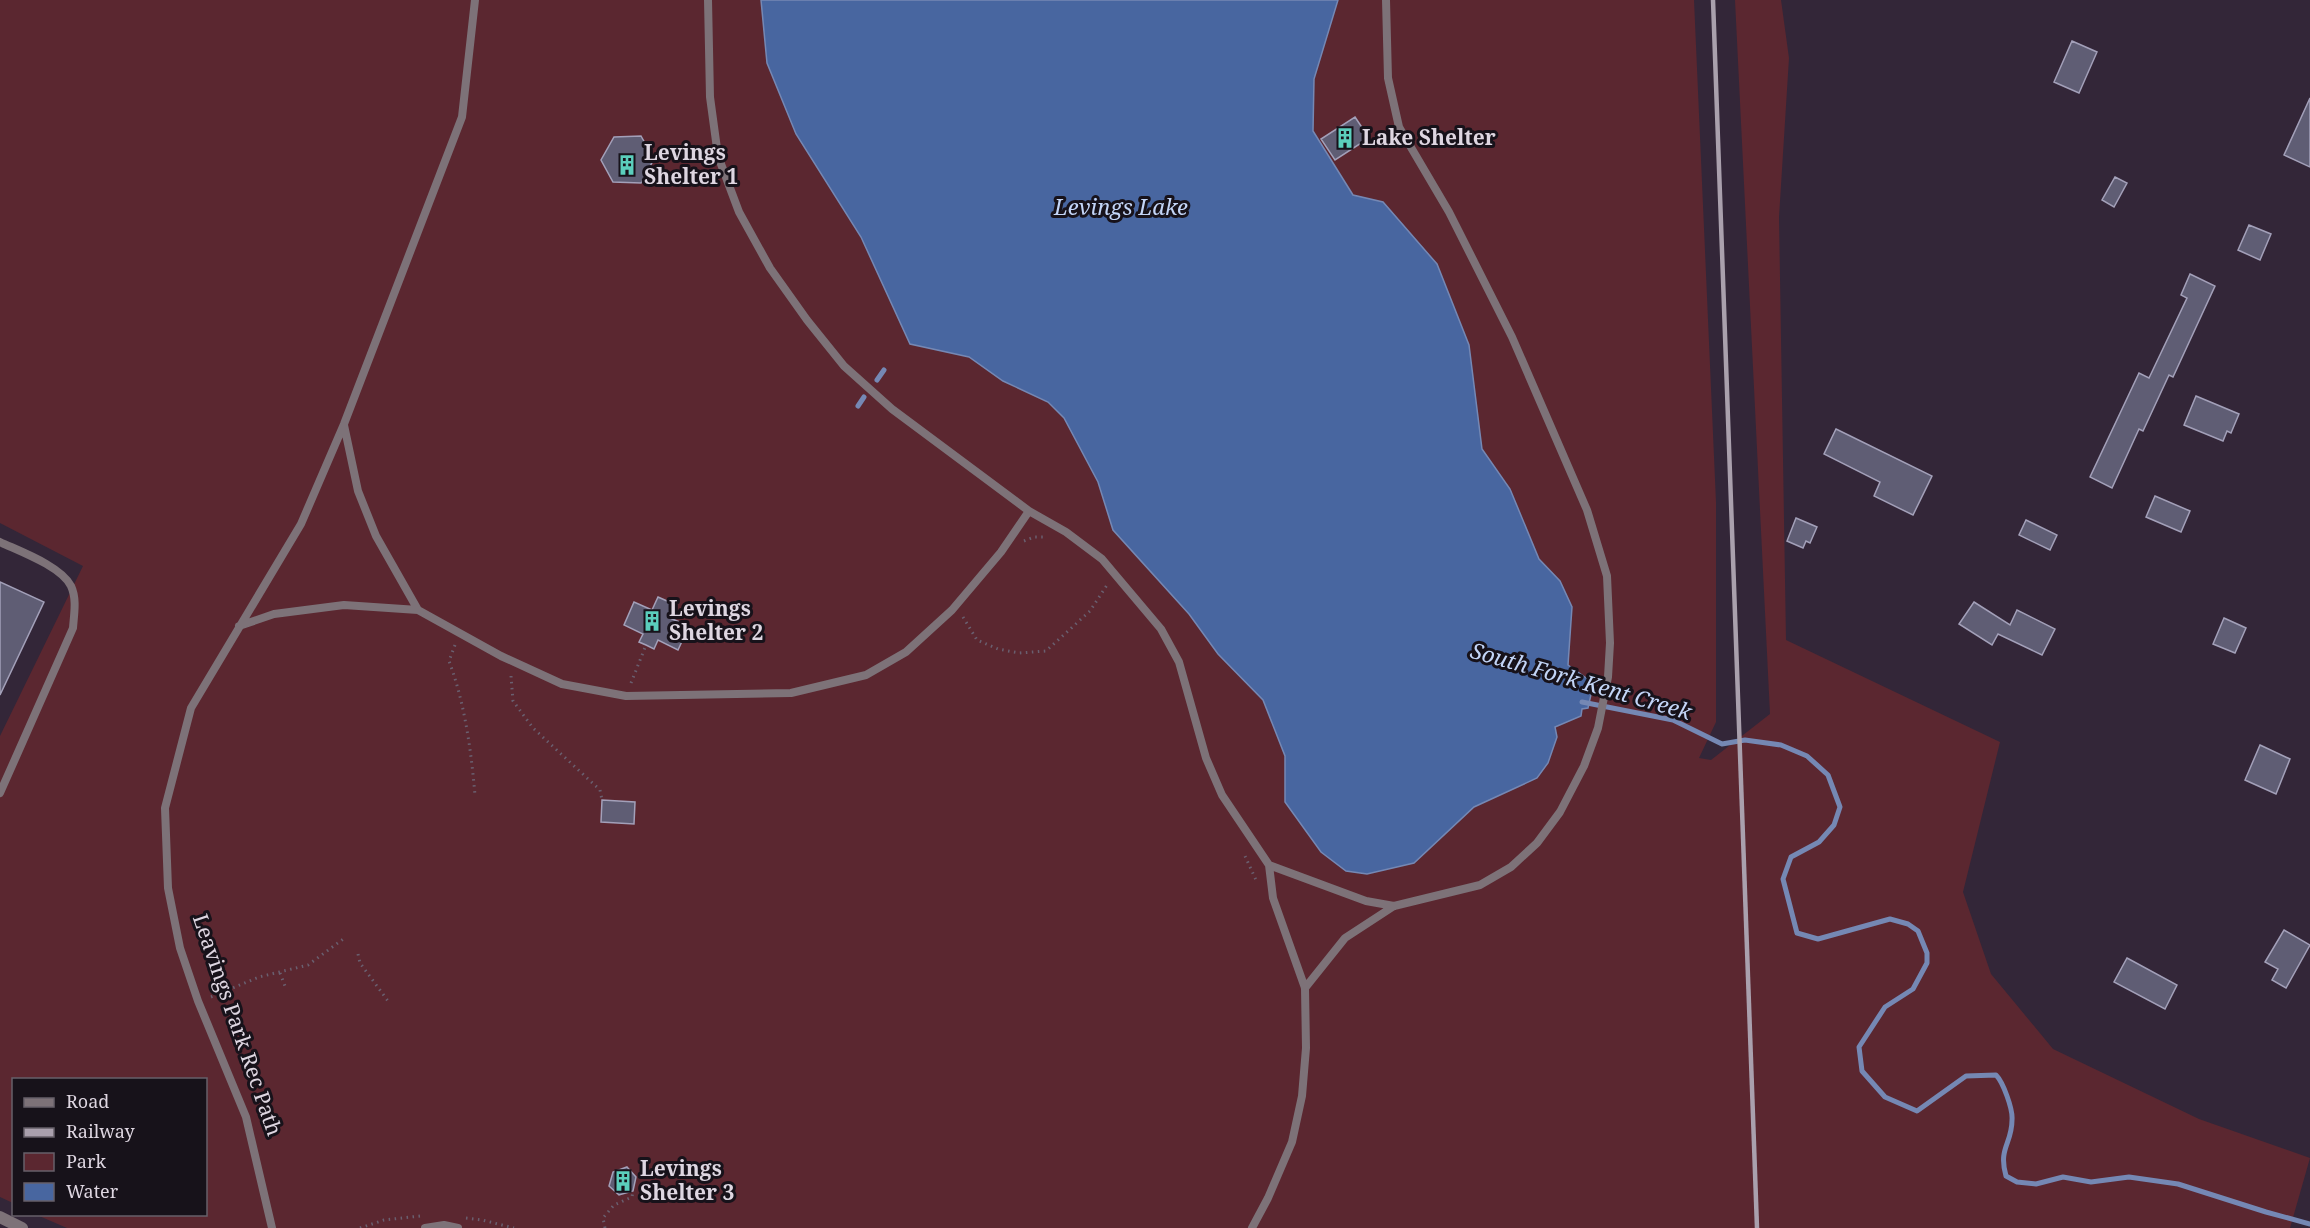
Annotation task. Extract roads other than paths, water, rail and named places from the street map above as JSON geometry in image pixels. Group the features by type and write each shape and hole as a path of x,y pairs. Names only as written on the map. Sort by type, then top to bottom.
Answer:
{"street":[{"path":"0,1217 19,1227"}],"lane":[{"path":"272,1228 246,1117 198,1001 180,948 168,888 165,808 191,708 301,524 344,424 462,117 475,0"},
{"path":"708,0 710,97 718,156 739,212 770,268 807,320 844,366 892,409 1029,511 1066,532 1102,559 1161,629 1179,662 1206,758 1222,795 1269,865 1273,898 1305,988 1306,1048 1300,1108 1292,1142 1268,1198 1252,1228"},
{"path":"1305,988 1345,938 1394,906 1480,885 1510,867 1537,843 1560,812 1584,766 1598,728 1608,677 1610,643 1607,576 1587,510 1512,337 1449,212 1399,127 1388,78 1386,0"},
{"path":"344,424 358,491 376,536 418,610"},
{"path":"239,626 274,614 344,605 418,610 501,656 562,684 626,696 791,693 867,675 906,652 952,610 1000,552 1029,511"},
{"path":"0,542 49,565 70,584 75,602 74,628 0,793"},
{"path":"1269,865 1366,901 1394,906"},
{"path":"425,1228 444,1225 458,1228"}],"water":[{"name":"Levings Lake","path":"761,0 1338,0 1314,79 1313,131 1353,195 1383,202 1437,264 1469,345 1482,449 1510,489 1539,559 1560,581 1572,607 1568,665 1589,680 1587,688 1592,690 1588,708 1582,709 1581,716 1555,727 1557,737 1548,763 1537,778 1474,807 1414,863 1367,874 1346,871 1321,852 1285,802 1285,756 1263,700 1218,654 1189,614 1113,530 1098,482 1064,418 1048,402 1003,381 969,357 910,344 861,237 796,134 767,63"}],"waterway":[{"path":"877,380 884,370"},
{"path":"858,406 864,397"},
{"name":"South Fork Kent Creek","path":"1582,702 1673,720 1722,744 1745,740 1781,745 1807,756 1828,775 1840,807 1834,825 1819,842 1791,857 1783,879 1797,933 1818,939 1890,919 1908,924 1918,931 1927,953 1927,963 1913,989 1885,1007 1859,1047 1862,1071 1885,1097 1917,1111 1966,1076 1996,1075 2004,1089 2012,1115 2010,1135 2004,1152 2004,1167 2006,1176 2017,1182 2036,1184 2063,1177 2091,1182 2129,1177 2178,1184 2310,1224"}],"railway":[{"path":"1713,0 1757,1228"}],"place":[{"name":"Lake Shelter","path":"1345,138"},
{"name":"Levings Shelter 1","path":"627,165"},
{"name":"Levings Shelter 2","path":"652,621"},
{"name":"Levings Shelter 3","path":"623,1181"}]}
